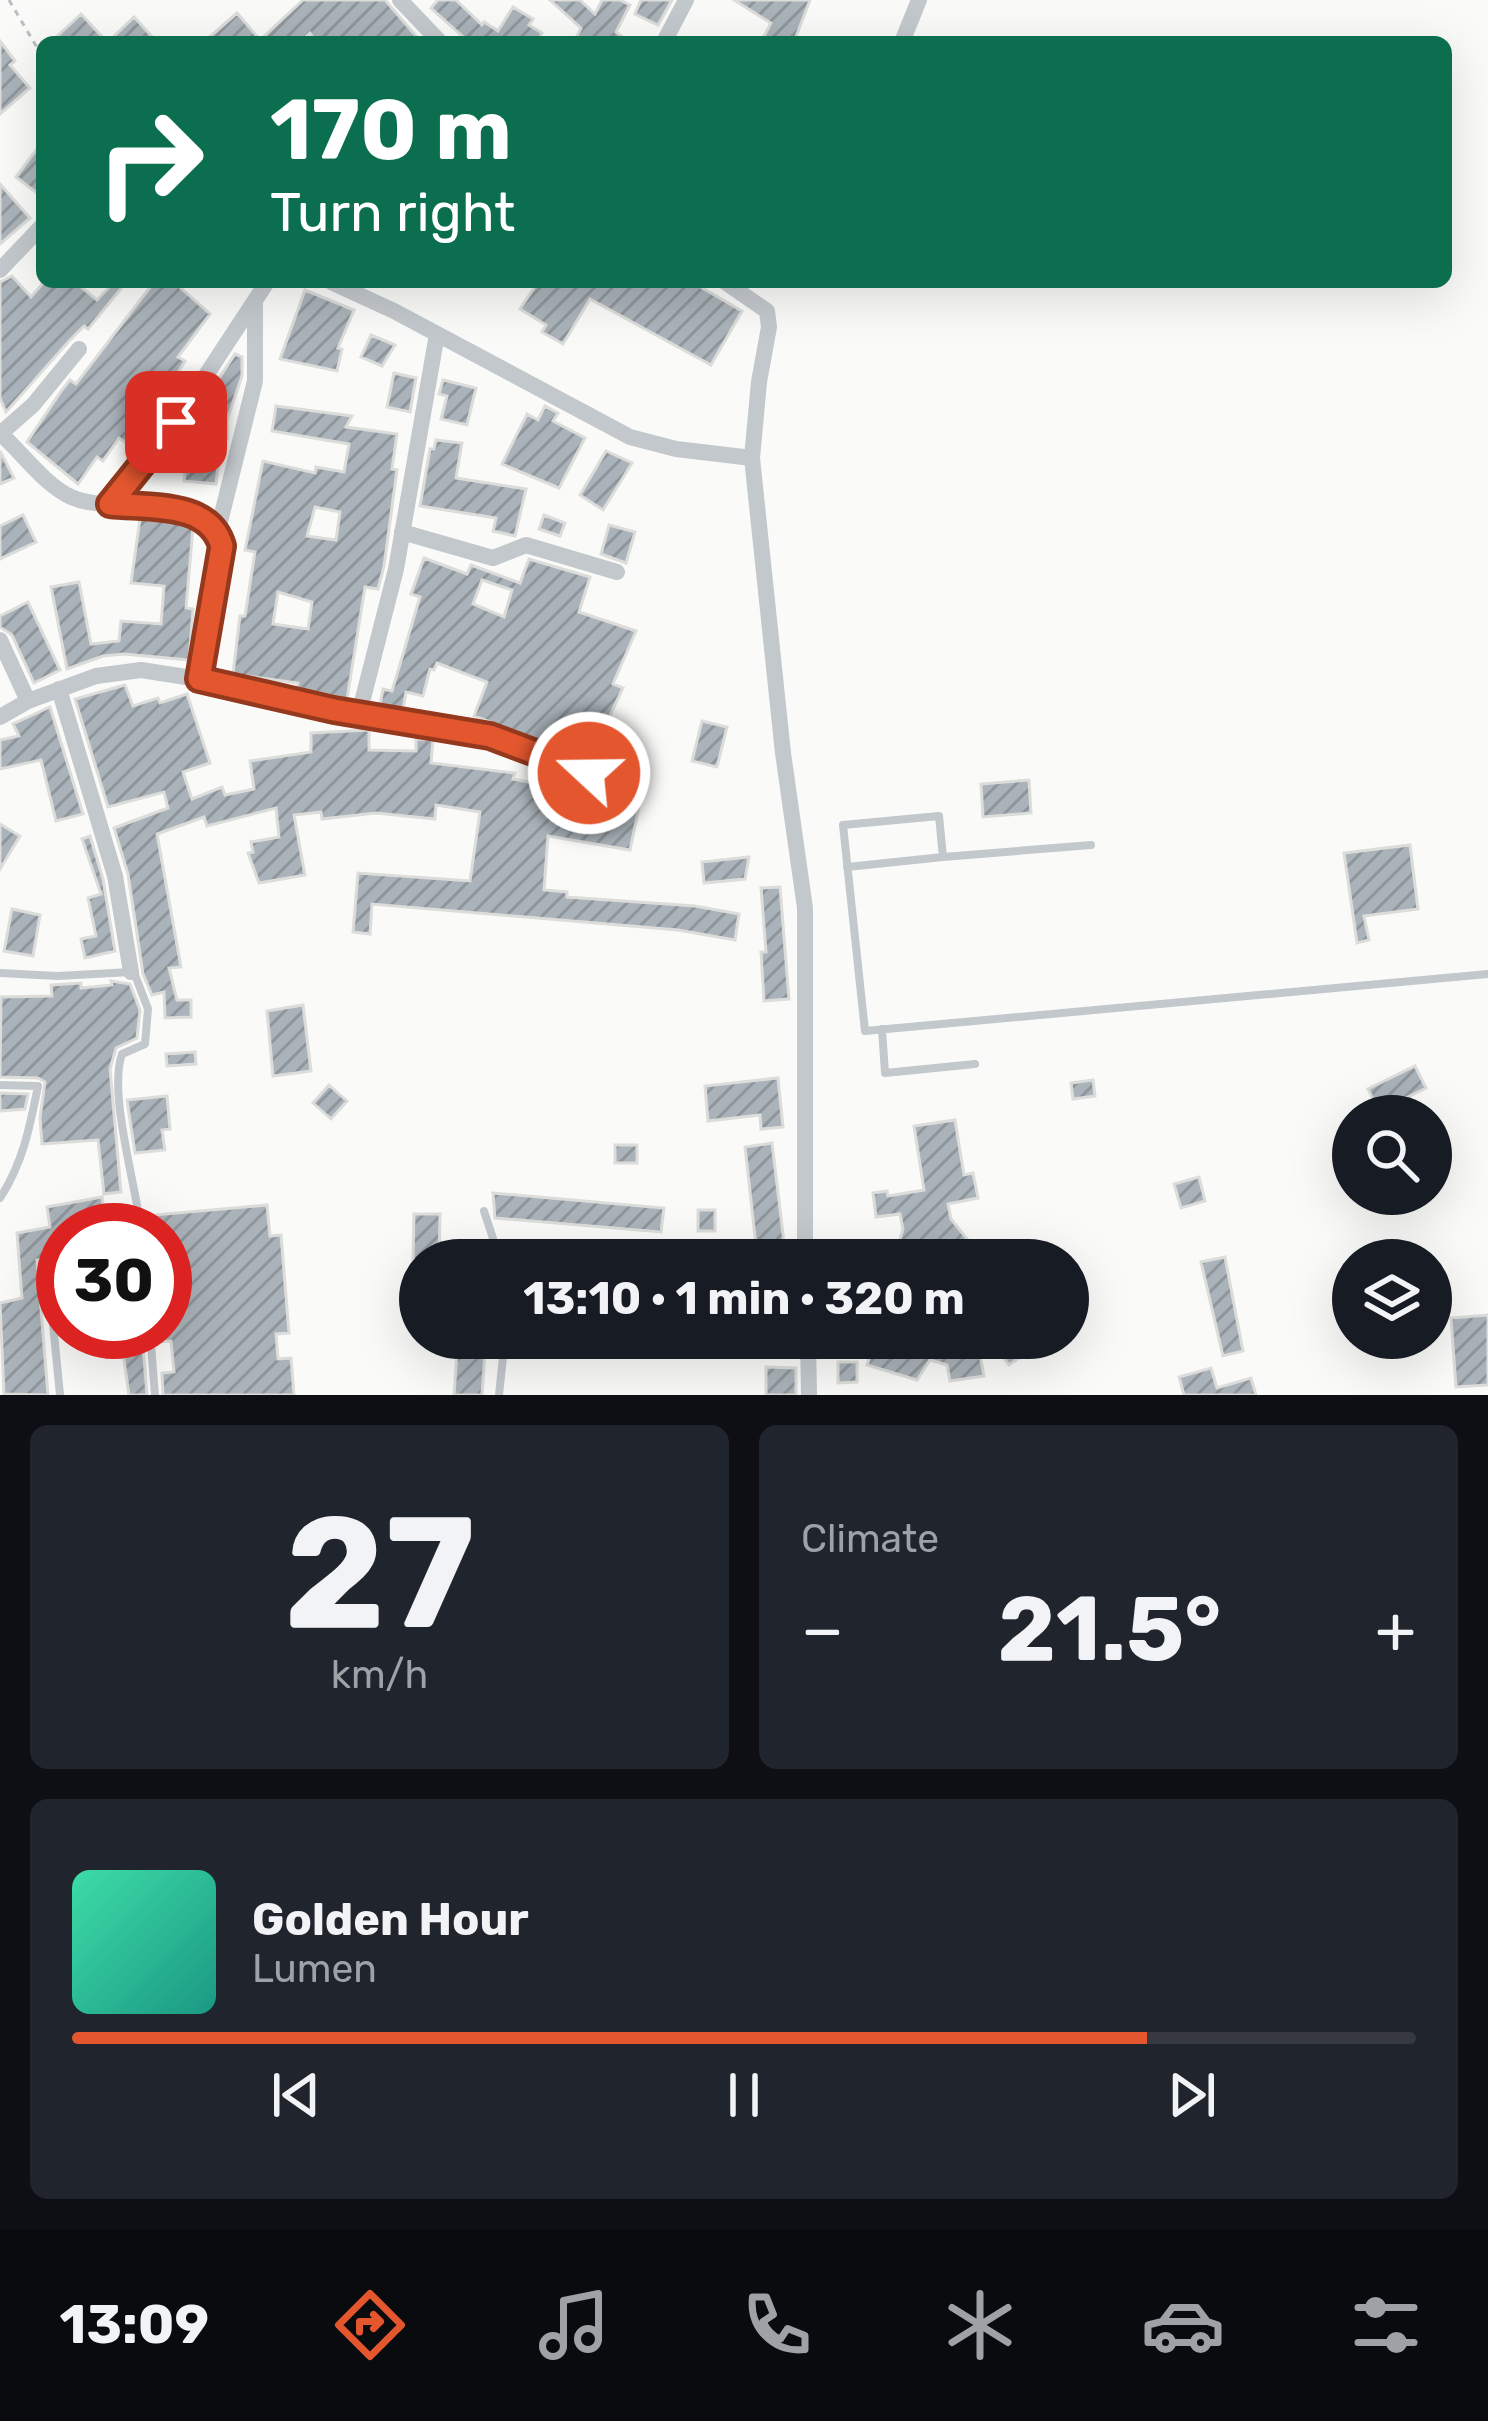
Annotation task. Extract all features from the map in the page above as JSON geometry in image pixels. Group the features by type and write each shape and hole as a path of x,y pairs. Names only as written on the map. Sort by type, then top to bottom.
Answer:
{"street":[{"path":"400,0 432,36"},
{"path":"667,36 686,0"},
{"path":"904,36 919,0"},
{"path":"0,271 36,232"},
{"path":"110,504 176,422 263,288"},
{"path":"343,288 630,437 676,449 752,458"},
{"path":"734,288 767,311 770,327 752,458 772,661 806,908 805,1239"},
{"path":"199,679 222,546 218,530 255,381 255,302"},
{"path":"359,714 402,532 437,334"},
{"path":"79,349 33,405 1,434 64,494 83,502 184,512 206,518 218,530"},
{"path":"402,532 493,558 526,545 617,572"},
{"path":"0,640 28,701"},
{"path":"0,717 28,701 96,676 141,670 490,736 589,773"},
{"path":"59,689 115,876 131,972"},
{"path":"808,1359 809,1395"}],"lane":[{"path":"943,857 938,816 843,825 866,1031 1488,974"},
{"path":"848,867 1091,845"},
{"path":"0,973 131,972 143,990 148,1009 145,1044 122,1054 118,1066 124,1137 138,1203"},
{"path":"881,1029 885,1073 975,1064"},
{"path":"0,1085 38,1086 28,1139 14,1178 0,1198"},
{"path":"484,1211 493,1239"},
{"path":"56,1359 60,1395"},
{"path":"152,1359 155,1395"},
{"path":"499,1395 503,1359"}],"path":[{"path":"9,0 36,46"}],"building":[{"path":"303,0 385,0 416,36 310,33 264,36"},
{"path":"438,0 456,0 482,25 498,31 513,7 533,19 529,25 542,33 462,36 431,8"},
{"path":"550,0 580,0 595,14 602,0 630,5 616,32 621,36 577,36 581,28"},
{"path":"641,0 672,0 658,25 635,14"},
{"path":"734,0 810,0 796,36 764,36 771,23"},
{"path":"237,13 257,36 211,36"},
{"path":"81,14 101,36 57,36"},
{"path":"134,17 151,36 114,36"},
{"path":"0,41 15,61 10,65 30,88 0,114"},
{"path":"36,150 36,192 16,177"},
{"path":"0,184 30,218 0,244"},
{"path":"12,276 31,297 39,288 82,288 97,300 108,288 122,288 6,412 0,398 0,282"},
{"path":"149,288 181,288 210,314 178,357 185,361 159,404 169,408 166,414 157,424 148,420 128,444 119,438 103,461 97,457 78,484 27,442 70,380 76,384"},
{"path":"534,288 702,288 742,311 711,365 590,299 563,344 542,332 546,325 520,309"},
{"path":"305,290 354,310 338,348 342,349 337,371 280,359"},
{"path":"371,335 395,345 382,366 361,357"},
{"path":"235,354 242,357 242,376 227,420 227,438 221,438 216,484 184,481 187,454 192,454 191,423 199,423 211,391"},
{"path":"394,373 416,378 410,412 387,407"},
{"path":"443,380 476,388 467,425 441,419 447,396 439,394"},
{"path":"276,406 352,416 346,427 397,434 384,566 378,589 365,587 347,699 297,688 298,683 233,674 255,552 245,550 263,461 315,473 316,467 344,472 349,444 272,431","holes":["315,507 340,512 336,540 307,536","278,592 312,602 308,629 273,624"]},
{"path":"545,406 558,413 553,421 585,438 559,488 502,464 527,414 538,420"},
{"path":"436,440 462,443 456,478 526,489 515,536 493,531 496,518 420,506 430,449"},
{"path":"0,451 14,478 0,484"},
{"path":"606,451 632,463 603,510 580,495"},
{"path":"23,515 36,542 0,559 0,526"},
{"path":"544,515 565,523 560,536 539,529"},
{"path":"140,519 193,528 186,608 193,609 189,660 124,654 67,669 51,587 79,582 91,644 119,641 121,621 161,624 164,586 131,583"},
{"path":"609,525 635,532 626,563 601,554"},
{"path":"424,558 467,574 471,565 520,583 529,559 590,577 579,612 636,631 613,684 623,688 589,759 474,716 487,682 437,663 430,669 423,696 406,692 403,709 380,705 383,689 392,691 420,597 411,594","holes":["482,580 512,590 504,617 473,604"]},
{"path":"28,602 60,670 34,683 12,635 0,627 0,616"},
{"path":"125,685 133,706 187,694 210,763 183,772 192,799 222,787 225,795 254,789 250,761 311,752 311,733 369,730 369,750 416,751 416,739 433,740 431,763 515,773 513,779 555,787 556,781 581,784 579,793 611,798 613,789 642,793 630,850 548,836 544,890 567,892 567,897 695,906 739,914 735,940 678,930 372,904 370,934 353,932 358,873 470,881 480,812 436,805 435,819 376,813 322,819 321,812 294,815 305,875 259,883 248,853 253,852 251,842 279,837 276,808 207,826 204,817 157,834 181,967 169,968 177,1000 191,1000 191,1017 165,1018 164,992 152,995 143,974 128,874 114,828 168,808 164,792 108,807 75,699"},
{"path":"50,707 83,814 56,821 41,760 0,769 0,740 19,736 13,724"},
{"path":"702,721 727,727 717,767 692,761"},
{"path":"1029,780 1031,813 983,817 981,784"},
{"path":"0,824 20,836 0,869"},
{"path":"90,836 115,951 85,958 81,939 96,936 88,898 101,894 82,839"},
{"path":"1410,845 1418,909 1364,916 1369,940 1357,943 1344,853"},
{"path":"749,857 745,879 704,883 702,862"},
{"path":"780,887 789,999 764,1001 761,888"},
{"path":"12,909 40,915 33,956 4,951"},
{"path":"111,981 130,984 140,1010 137,1038 116,1048 110,1069 121,1192 104,1194 98,1140 42,1144 45,1082 0,1077 1,997 52,996 51,985 81,983 81,988 112,985"},
{"path":"303,1005 311,1071 273,1076 267,1011"},
{"path":"195,1052 196,1064 167,1066 166,1054"},
{"path":"1415,1066 1426,1088 1412,1095 1371,1095 1368,1089"},
{"path":"778,1078 783,1127 761,1129 760,1115 708,1121 705,1086"},
{"path":"1093,1080 1095,1096 1073,1099 1071,1083"},
{"path":"329,1085 347,1101 331,1119 313,1103"},
{"path":"0,1093 28,1094 25,1109 0,1111"},
{"path":"167,1096 170,1129 162,1130 165,1150 135,1153 127,1100"},
{"path":"955,1120 964,1175 973,1173 978,1198 948,1204 951,1219 967,1239 900,1239 900,1214 876,1217 873,1193 887,1191 888,1196 924,1190 914,1126"},
{"path":"772,1143 784,1239 755,1239 745,1147"},
{"path":"615,1145 637,1145 637,1163 615,1163"},
{"path":"1199,1177 1205,1201 1181,1208 1174,1184"},
{"path":"493,1193 664,1208 661,1232 495,1218"},
{"path":"102,1197 103,1203 69,1203"},
{"path":"267,1205 270,1236 281,1235 289,1333 276,1334 278,1359 291,1358 294,1395 163,1395 162,1373 174,1372 173,1359 192,1359 192,1212"},
{"path":"698,1210 715,1210 715,1231 698,1231"},
{"path":"414,1214 440,1214 439,1239 413,1239"},
{"path":"36,1230 36,1359 45,1359 48,1395 4,1394 0,1303 22,1298 17,1233"},
{"path":"1225,1257 1243,1351 1223,1356 1201,1262"},
{"path":"1488,1315 1488,1385 1456,1387 1452,1318"},
{"path":"124,1359 144,1359 147,1395 129,1395"},
{"path":"457,1359 485,1359 482,1395 454,1395"},
{"path":"869,1359 981,1359 984,1376 950,1381 947,1365 930,1360 917,1380 867,1365"},
{"path":"838,1362 857,1362 857,1382 838,1383"},
{"path":"766,1367 796,1368 796,1395 766,1395"},
{"path":"1211,1368 1217,1388 1251,1378 1256,1395 1184,1395 1179,1377"}],"route":[{"path":"176,422 110,504 184,512 206,518 218,530 222,546 199,679 261,696 490,736 589,773"}]}
